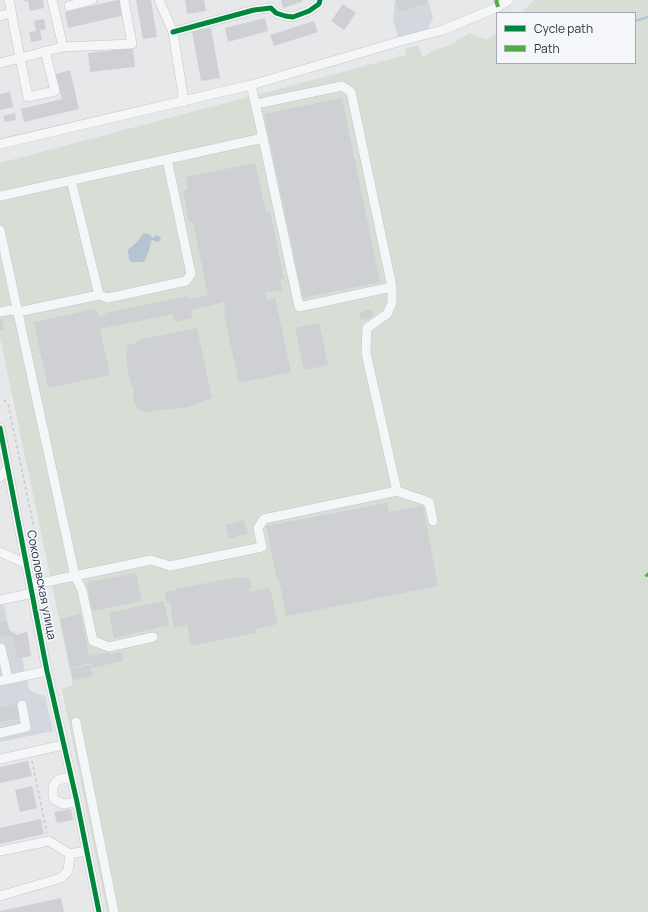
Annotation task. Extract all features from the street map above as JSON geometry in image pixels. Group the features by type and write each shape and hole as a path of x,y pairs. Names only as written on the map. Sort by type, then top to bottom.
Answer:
{"street":[{"path":"9,0 28,97 55,91 45,51"},
{"path":"52,0 63,47"},
{"path":"54,10 68,3 92,0"},
{"path":"0,63 63,47 132,44 124,0"},
{"path":"159,0 173,32 184,102"},
{"path":"173,32 271,4 276,13 293,17 309,11 318,4 320,0"},
{"path":"0,144 184,102 251,85 443,30 498,7 508,0"},
{"path":"0,16 11,13"},
{"path":"251,85 264,138 299,307 392,287"},
{"path":"256,104 342,86 351,92 392,287 392,303 387,314 367,328 366,353 397,491"},
{"path":"0,196 264,138"},
{"path":"0,312 10,310 18,312 99,295 108,298 186,281 191,274 167,159"},
{"path":"71,180 99,295"},
{"path":"0,230 75,576 82,590 93,641 109,646 153,637"},
{"name":"Соколовская улица","path":"0,428 47,671 77,802 98,912"},
{"path":"0,477 8,468"},
{"path":"0,600 75,576 150,560 170,566 262,547 258,528 264,519 397,491 429,502 434,521"},
{"path":"0,552 27,564"},
{"path":"0,648 2,648 4,680 47,671"},
{"path":"0,733 26,728 22,705"},
{"path":"76,722 114,912"},
{"path":"0,759 63,745"},
{"path":"71,777 58,780 53,788 53,796 59,803 63,804 77,802"},
{"path":"0,851 49,841 70,854 86,851"},
{"path":"0,896 60,878 68,871 70,854"}],"path":[{"path":"4,400 8,404 37,542"},
{"path":"30,752 49,841"}],"shaded area":[{"path":"395,0 428,0 433,17 428,29 398,37 393,20"},
{"path":"534,0 648,0 648,912 107,912 62,689 73,685 0,337 0,163 406,55 405,49 418,45 422,56 425,56 433,51 452,44 469,33 487,40 496,34 496,64 636,64 636,12 522,12"},
{"path":"4,604 9,630 17,635 27,632 31,656 22,658 29,689 34,693 45,696 53,731 0,742 0,605"}],"water":[{"path":"144,233 149,234 153,238 156,235 161,239 158,242 153,240 151,241 149,251 144,262 132,262 129,260 128,250"}],"building":[{"path":"24,0 43,0 44,8 30,11 28,1 25,2"},
{"path":"121,0 125,15 68,28 65,12"},
{"path":"136,0 151,0 157,37 143,39"},
{"path":"185,0 204,0 206,11 187,14"},
{"path":"281,0 302,0 302,2 283,8"},
{"path":"396,0 426,0 427,3 400,12"},
{"path":"343,4 356,13 344,30 331,21"},
{"path":"265,18 268,31 228,42 225,28"},
{"path":"44,19 46,29 40,30 42,40 31,42 29,32 36,31 34,21"},
{"path":"314,21 318,32 274,46 270,35"},
{"path":"211,28 220,78 201,81 192,31"},
{"path":"133,48 135,67 90,72 88,53"},
{"path":"70,70 79,109 24,122 21,109 62,99 56,74"},
{"path":"10,92 13,107 0,110 0,94"},
{"path":"342,98 380,282 303,298 264,114"},
{"path":"15,113 16,120 5,122 3,116"},
{"path":"255,163 266,212 270,211 284,279 280,280 282,290 265,293 267,300 275,298 291,372 239,383 223,309 226,309 224,302 191,310 193,318 175,322 173,314 100,329 110,375 48,388 34,322 96,309 98,316 105,315 105,313 188,296 189,299 208,295 193,222 189,222 183,191 188,190 186,177"},
{"path":"372,309 373,317 361,320 359,313"},
{"path":"0,319 2,319 4,329 0,330"},
{"path":"319,323 328,365 304,370 295,328"},
{"path":"197,328 212,398 188,407 176,409 156,410 147,413 138,409 133,400 134,393 128,372 126,352 128,351 127,345 139,342 138,340"},
{"path":"387,503 389,512 423,506 438,586 286,616 266,526"},
{"path":"244,520 248,533 229,539 225,525"},
{"path":"136,573 142,601 92,611 87,582"},
{"path":"238,577 239,579 249,577 252,588 249,588 249,592 270,588 278,624 255,629 256,633 191,646 187,625 174,627 170,603 167,604 165,592"},
{"path":"164,601 169,625 114,638 109,613"},
{"path":"81,614 89,656 110,652 110,654 121,652 123,661 92,668 91,663 70,668 60,619"},
{"path":"7,621 9,630 17,635 27,632 31,656 17,658 12,635 0,637 0,622"},
{"path":"90,665 93,676 73,680 71,669"},
{"path":"17,702 20,718 0,722 0,707 13,705 13,703"},
{"path":"28,761 32,776 0,783 0,767"},
{"path":"32,786 37,808 20,812 15,790"},
{"path":"71,809 73,820 57,823 54,812"},
{"path":"41,819 44,834 0,844 0,828"},
{"path":"61,898 64,912 0,912 0,911"}],"waterway":[{"path":"636,21 648,17"}],"marked path":[{"path":"496,0 498,7"}],"cycle path":[{"path":"173,32 254,10 271,8 276,13 293,17 309,11 319,4 320,0"},
{"path":"0,428 47,671 77,802 99,912"}]}
